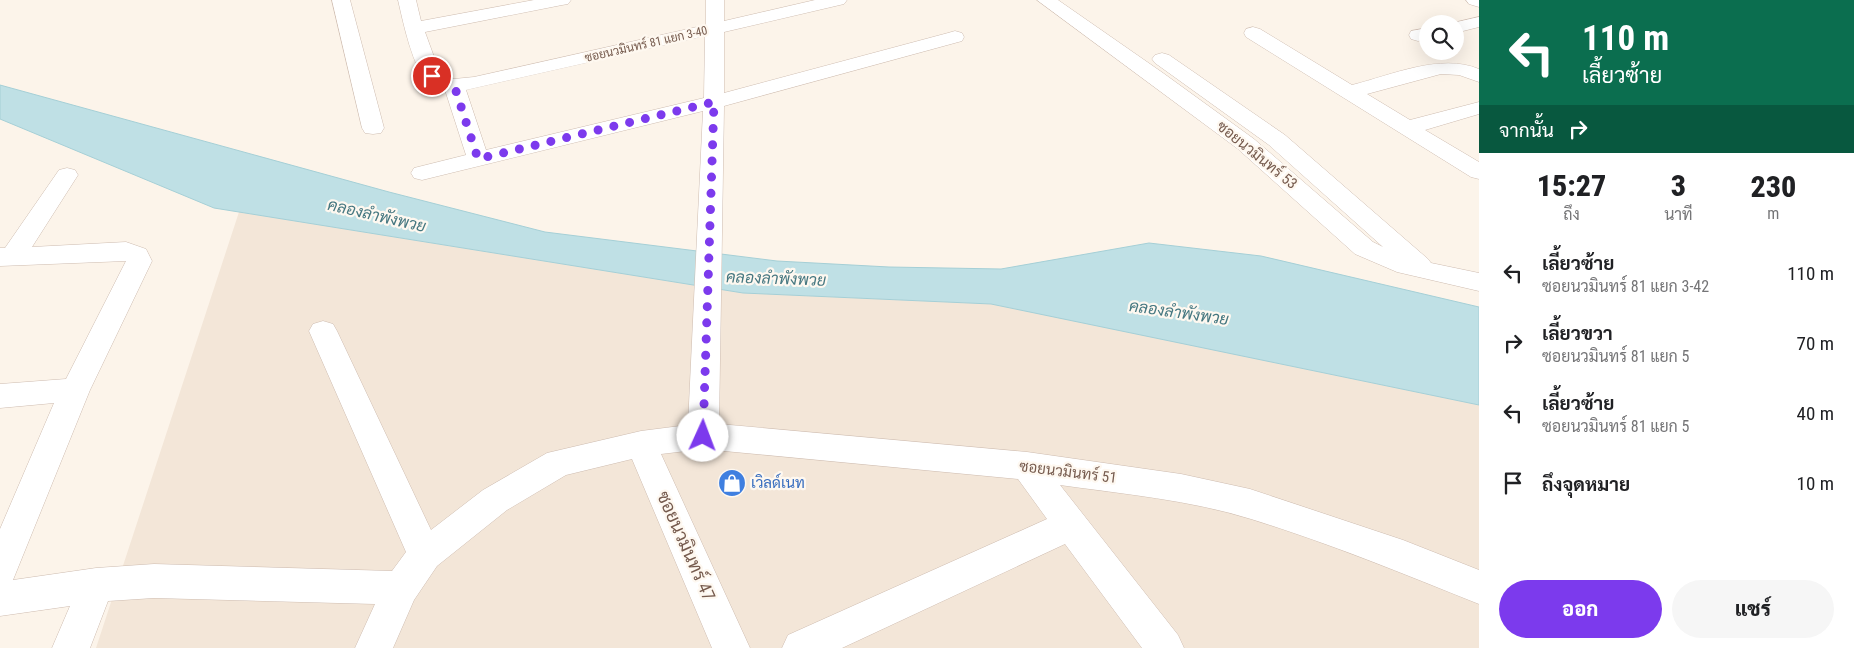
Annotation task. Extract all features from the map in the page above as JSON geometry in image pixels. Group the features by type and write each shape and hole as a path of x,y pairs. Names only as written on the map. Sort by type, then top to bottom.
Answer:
{"street":[{"path":"341,0 373,128"},
{"path":"407,0 414,28 432,76 436,82 454,85 478,159"},
{"path":"414,28 562,0"},
{"path":"703,436 714,102 715,0"},
{"name":"ซอยนวมินทร์ 81 แยก 3-40","path":"454,85 474,83 838,0"},
{"name":"ซอยนวมินทร์ 53","path":"1046,0 1156,77 1246,144 1364,248 1382,258 1426,271 1479,282"},
{"path":"1078,0 1277,140 1426,271"},
{"path":"1475,0 1479,2"},
{"path":"1464,25 1479,22"},
{"path":"1252,33 1476,168"},
{"path":"422,173 714,102 955,37"},
{"path":"1350,92 1440,68 1462,68 1479,76"},
{"path":"1407,128 1479,108"},
{"path":"6,257 67,175"},
{"path":"0,570 75,390 139,261 137,256 126,251 6,257"},
{"path":"323,332 425,555"},
{"path":"0,396 75,390"},
{"name":"ซอยนวมินทร์ 51","path":"374,648 401,588 425,555 495,500 558,463 641,444 703,436 1027,466 1181,488 1250,504 1403,556 1479,587"},
{"name":"ซอยนวมินทร์ 47","path":"641,444 731,648"},
{"path":"1027,466 1165,648"},
{"path":"801,648 1070,525"},
{"path":"0,599 96,585 154,582 401,588"},
{"path":"71,648 96,585"}],"shaded area":[{"path":"239,212 743,293 991,304 1479,405 1479,648 96,648"}],"water":[{"name":"คลองลำพังพวย","path":"0,85 389,192 545,232 777,261 889,267 1001,269 1149,243 1261,256 1479,307 1479,405 991,304 743,293 214,208 0,119"}],"place":[{"name":"เวิลด์เนท","path":"732,483"}],"route":[{"path":"432,76 436,82 454,85 478,159 714,102 703,436"}]}
